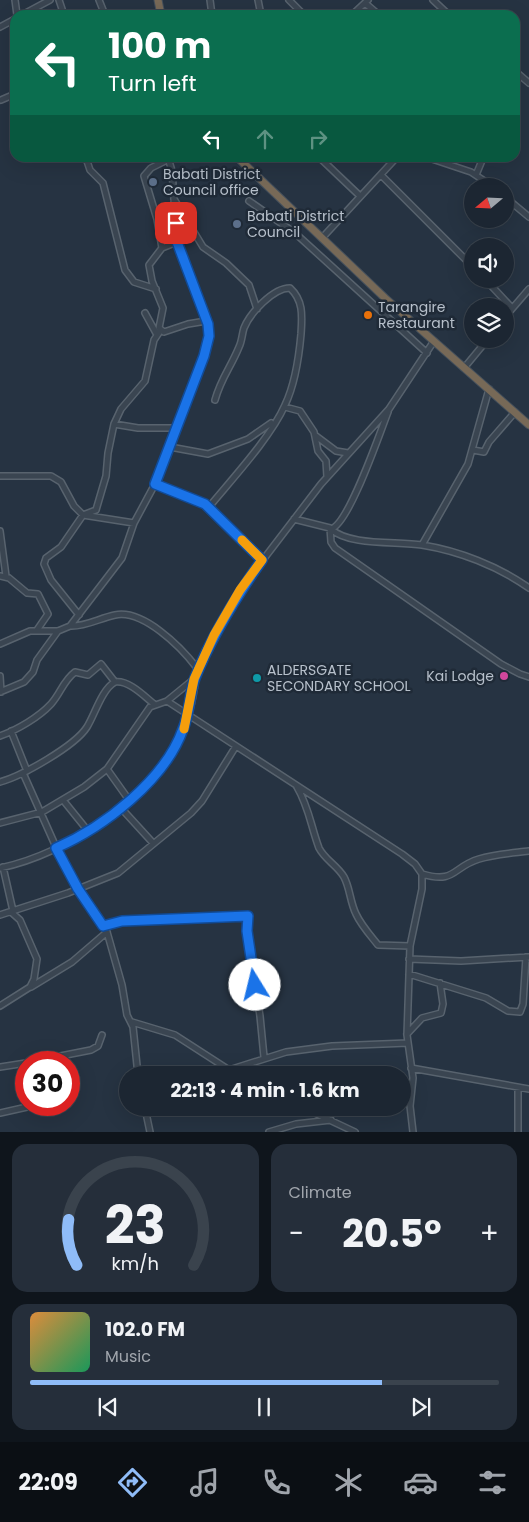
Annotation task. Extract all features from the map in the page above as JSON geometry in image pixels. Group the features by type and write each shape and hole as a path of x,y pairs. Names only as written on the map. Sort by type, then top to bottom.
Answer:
{"highway":[{"path":"242,162 434,341 529,425"}],"street":[{"path":"31,10 50,0"},
{"path":"290,0 299,10"},
{"path":"433,0 442,10"},
{"path":"357,10 367,1"},
{"path":"87,162 90,170 103,183 125,270 134,282 156,289"},
{"path":"162,162 151,168 144,176 157,219 162,248"},
{"path":"70,626 122,558 134,523 155,484 170,447 208,345 209,336 206,321 177,242 169,162"},
{"path":"324,162 360,196"},
{"path":"440,162 480,178"},
{"path":"476,175 481,162"},
{"path":"322,238 391,163"},
{"path":"381,175 464,258"},
{"path":"173,198 203,247 226,263 250,285 257,309"},
{"path":"249,201 294,233 427,353"},
{"path":"514,204 529,217"},
{"path":"79,615 51,580 44,564 46,558 61,547 74,525 83,515 96,511 106,476 108,453 114,424 121,408 145,381 158,332 163,308 150,275 149,265 162,248 177,242"},
{"path":"209,507 285,407 299,357 302,313 299,301 290,288 277,292 257,309 245,326 240,346 225,371 215,400"},
{"path":"493,288 503,298"},
{"path":"514,306 529,289"},
{"path":"144,313 158,332"},
{"path":"158,332 206,321"},
{"path":"0,823 42,812 63,800 106,769 154,704 167,702 194,679 224,616 262,560 348,453 389,409 434,341"},
{"path":"464,368 481,348"},
{"path":"422,545 461,479 473,450 489,390"},
{"path":"285,407 301,412 316,436 336,451 348,453"},
{"path":"331,529 339,523 360,482 389,409"},
{"path":"473,450 484,452 489,442 515,412"},
{"path":"170,447 208,454 248,439 276,419"},
{"path":"114,424 138,428 176,428"},
{"path":"316,436 317,448 326,461 328,477"},
{"path":"0,476 42,474 56,478 61,482 74,506 83,515 134,523"},
{"path":"155,484 209,507 262,560"},
{"path":"294,519 331,529 344,537 422,545 487,564 505,572 529,588"},
{"path":"331,529 331,540 335,548 502,664 529,677"},
{"path":"0,531 3,576 27,593 38,594 43,600 48,614 37,630"},
{"path":"0,644 24,633 37,630 58,631 116,614 128,614 141,618 160,631 196,665 197,670 189,713 183,731 168,758 129,800 121,808 88,831 56,848 2,867 12,911 20,920 37,962 30,987"},
{"path":"0,676 1,692 24,682 58,631"},
{"path":"0,736 11,731 51,704 63,683 75,672 88,674 101,664 116,682 132,686 154,704"},
{"path":"0,782 25,772 81,734 107,690 116,682"},
{"path":"167,702 189,713 236,746 402,854 415,864 422,874 422,889 409,958 407,1035 411,1066"},
{"path":"11,731 25,772 56,848 78,889 107,932 122,985 127,1015 132,1022 137,1066"},
{"path":"0,915 78,889 118,872 202,801 236,746"},
{"path":"106,769 129,800"},
{"path":"295,785 308,806 320,850 328,860 337,866 345,879 356,914 363,927 378,945 410,946"},
{"path":"63,800 88,831"},
{"path":"121,808 153,843"},
{"path":"422,874 441,879 477,860 529,851"},
{"path":"103,926 122,921 248,916 247,931 260,1016 264,1057"},
{"path":"0,1006 72,962 107,932"},
{"path":"409,958 462,961 527,957 523,1004 520,1012 508,1011 486,998 409,974"},
{"path":"407,1035 422,1018 441,1013 440,983"},
{"path":"132,1022 175,1035 223,1066"},
{"path":"80,1052 98,1046 102,1035"},
{"path":"240,1066 264,1057 313,1048 408,1043"},
{"path":"0,1067 15,1065"},
{"path":"411,1099 413,1085 411,1068 529,1090"},
{"path":"518,1088 518,1132"},
{"path":"0,1113 15,1110"},
{"path":"411,1115 413,1132"},
{"path":"147,1116 150,1132"},
{"path":"322,1116 355,1132"},
{"path":"269,1132 296,1124 331,1120"}],"slow traffic":[{"path":"184,729 189,713 194,679 214,635 240,590 262,560 242,540"}],"place":[{"name":"Babati District Council office","path":"153,182"},
{"name":"Babati District Council","path":"237,224"},
{"name":"Tarangire Restaurant","path":"368,315"},
{"name":"Kai Lodge","path":"504,676"},
{"name":"ALDERSGATE SECONDARY SCHOOL","path":"257,678"}],"route":[{"path":"176,223 177,242 208,324 209,336 204,356 155,484 205,504 262,560 240,590 214,635 194,679 189,713 183,731 168,758 121,808 105,821 56,848 78,889 103,926 122,921 248,916 247,931 255,985"}]}
